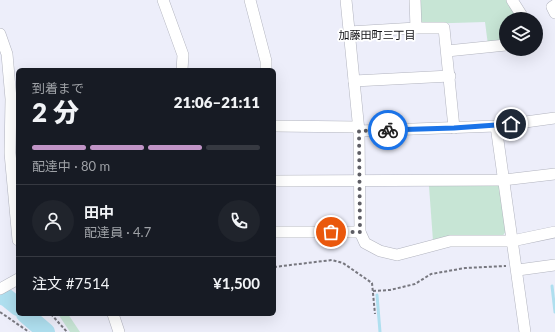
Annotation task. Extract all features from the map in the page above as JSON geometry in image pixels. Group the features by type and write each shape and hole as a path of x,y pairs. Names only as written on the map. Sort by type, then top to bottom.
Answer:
{"street":[{"path":"163,0 183,56 182,68"},
{"path":"250,0 266,61 266,68"},
{"path":"346,0 358,129 360,232 365,243 380,251 397,255 450,241 512,241 555,232"},
{"path":"415,0 416,28"},
{"path":"512,0 520,12"},
{"path":"555,5 552,7 555,13"},
{"path":"350,32 444,28 454,128"},
{"path":"0,34 7,54 10,99 10,153 16,218"},
{"path":"447,51 499,46"},
{"path":"354,81 450,76"},
{"path":"276,126 358,129 454,128 496,126 555,118"},
{"path":"496,126 525,332"},
{"path":"276,181 504,180 555,174"},
{"path":"276,232 360,232"},
{"path":"517,268 555,265"},
{"path":"2,287 16,280"},
{"path":"114,316 119,332"}],"path":[{"path":"276,267 332,260 343,263 372,283 375,314"},
{"path":"373,291 390,290 409,286 431,274 465,268 517,268"},
{"path":"0,312 29,332"},
{"path":"53,316 67,332"}],"green space":[{"path":"418,0 509,0 515,12 499,12 499,43 488,45 485,22 420,24"},
{"path":"429,186 501,186 506,231 502,237 433,241"},
{"path":"59,316 69,316 80,332 70,332"}],"waterway":[{"path":"552,286 555,312"},
{"path":"0,295 7,298 16,305"},
{"path":"377,295 380,332"},
{"path":"27,316 46,332"}],"way so far":[{"path":"331,232 360,232 359,131 388,130"}],"district":[{"name":"加藤田町三丁目","path":"377,35"}],"route":[{"path":"388,130 496,126 511,124"}]}
